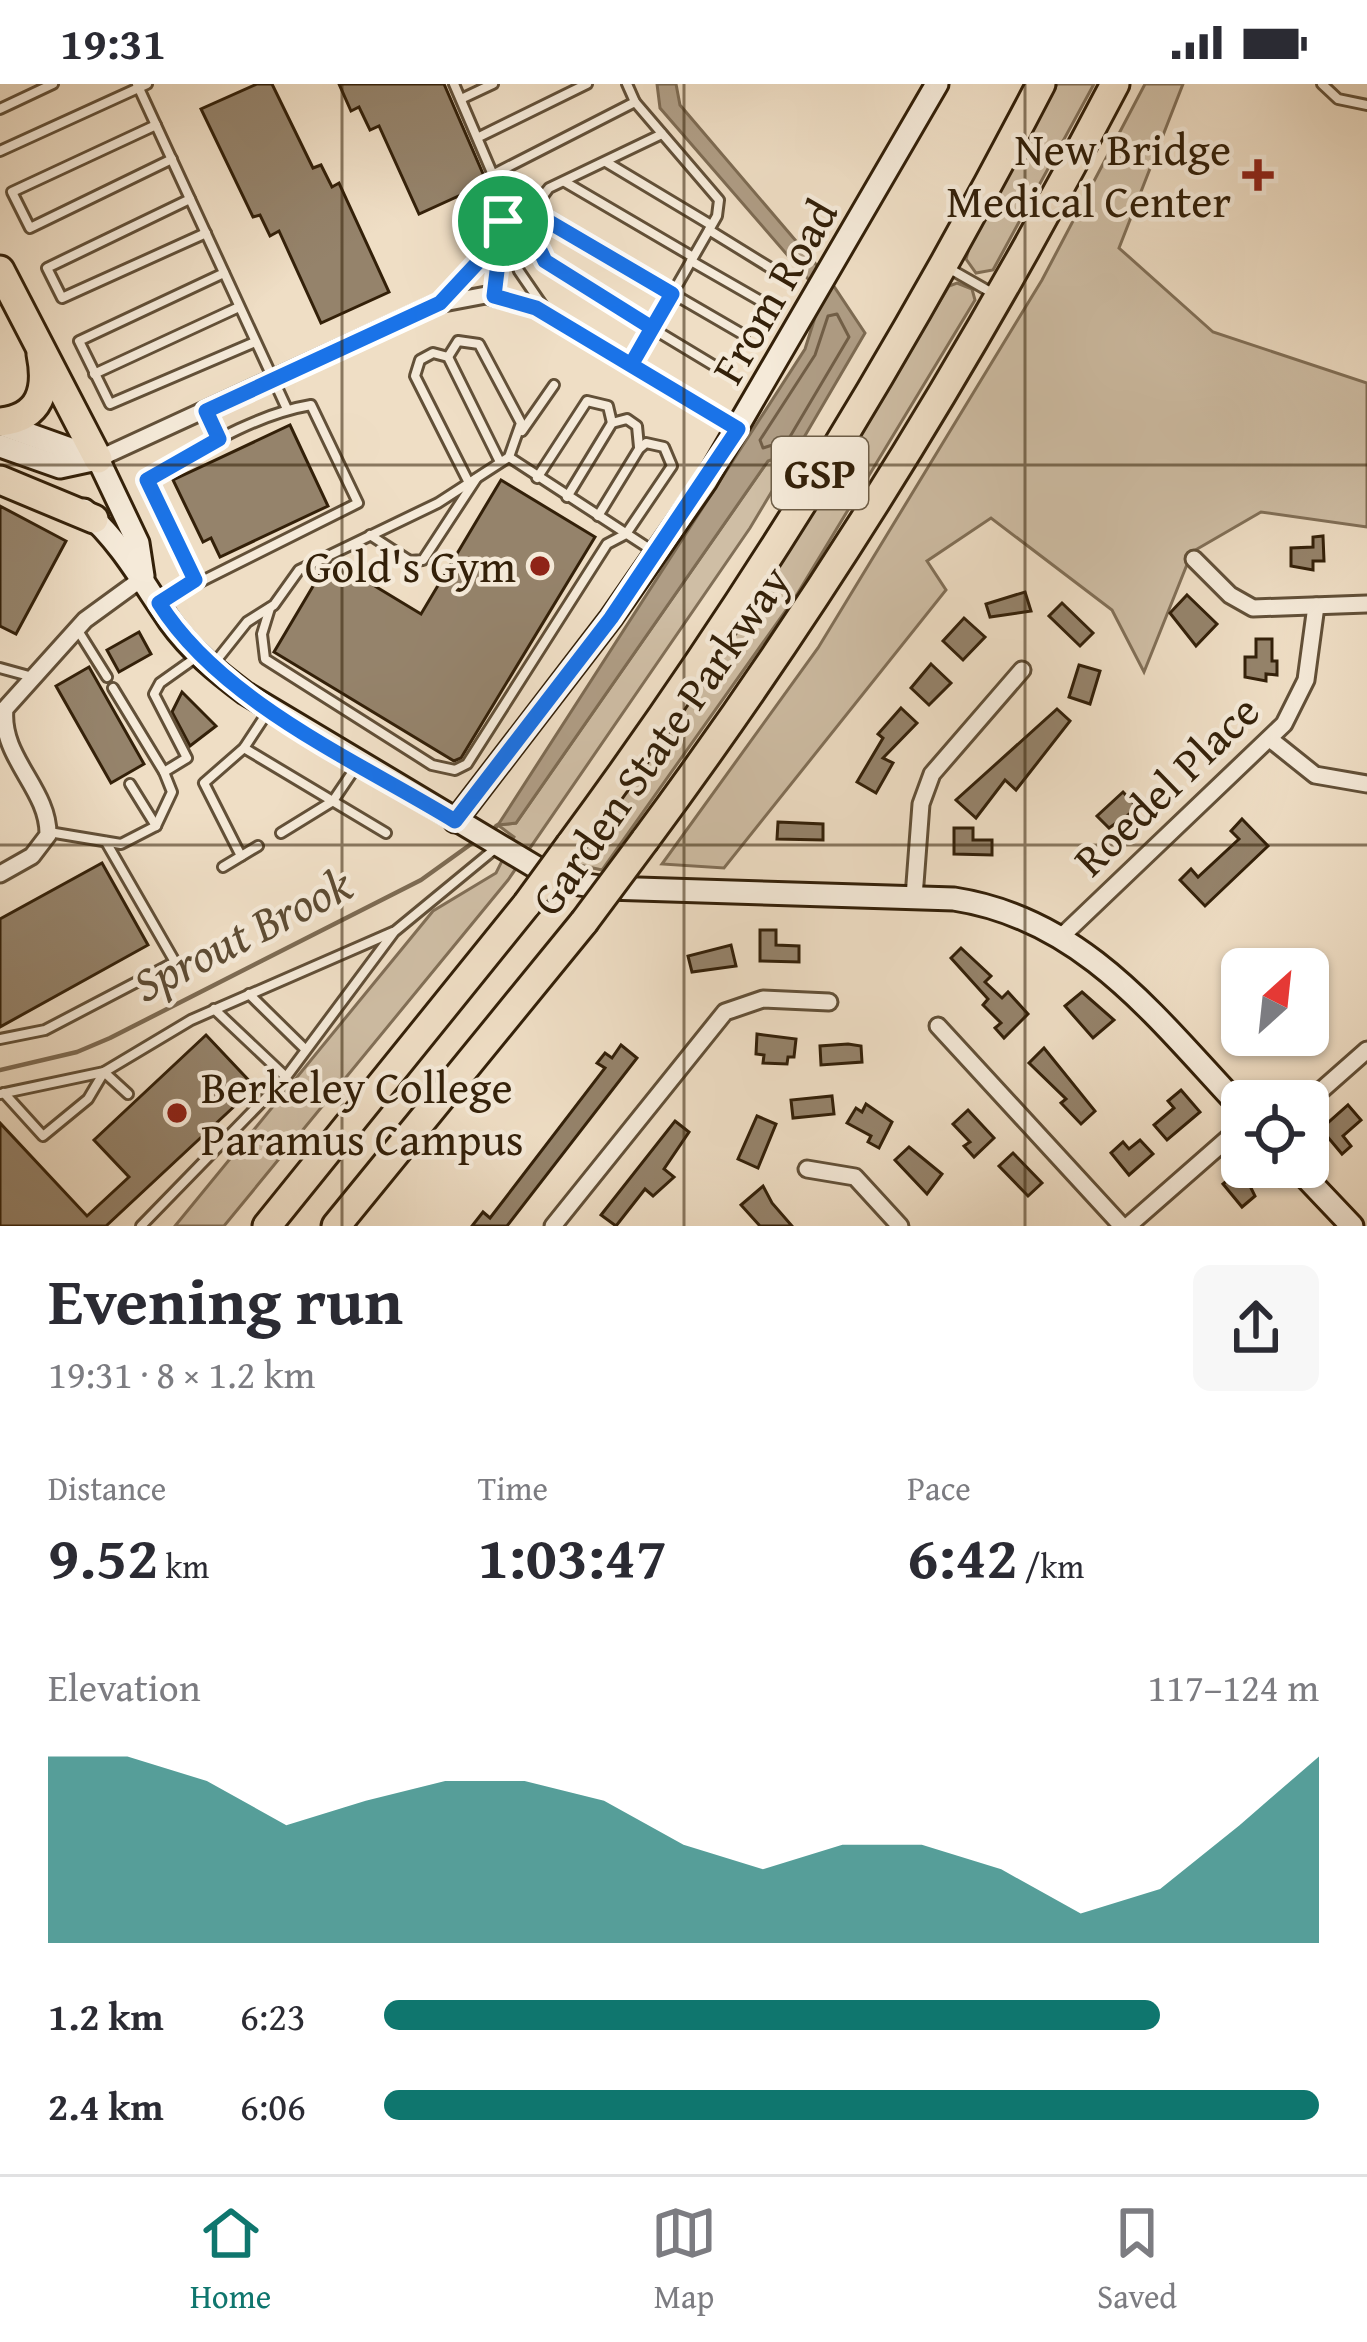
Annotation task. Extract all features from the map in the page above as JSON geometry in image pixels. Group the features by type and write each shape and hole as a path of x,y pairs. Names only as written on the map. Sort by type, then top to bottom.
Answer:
{"highway":[{"name":"Garden State Parkway","path":"267,1226 571,845 736,604 944,265 1041,84"},
{"name":"Garden State Parkway","path":"336,1226 584,922 815,597 999,297 1115,84"},
{"path":"0,270 98,458"},
{"path":"0,423 20,419 39,402 46,382 40,350"},
{"path":"0,480 94,519"}],"street":[{"name":"From Road","path":"464,826 657,553 738,429 937,84"},
{"path":"0,446 60,467 98,458 440,303 494,296 553,320 738,429"},
{"path":"0,423 98,458 138,543 143,577"},
{"path":"0,465 67,495 94,519 205,661 270,708 464,826 494,852 574,885 914,897 982,904 1063,935 1117,976 1221,1087"},
{"path":"1193,559 1230,596 1253,608 1367,604"},
{"path":"0,874 32,856 48,832 4,743 2,713 29,676 77,629 143,577"},
{"name":"Roedel Place","path":"1063,935 1270,740 1302,693 1316,606"},
{"path":"914,897 921,804 932,774 1022,670"},
{"path":"1270,740 1315,775 1367,784"},
{"path":"553,1226 725,1012 763,1000 829,1002"},
{"path":"938,1026 1125,1226 1221,1144"},
{"path":"1329,1083 1367,1050"},
{"path":"808,1169 855,1177 900,1226"},
{"path":"1315,1188 1348,1225"}],"lane":[{"path":"0,109 53,84"},
{"path":"454,84 496,173 503,221 519,271 553,320"},
{"path":"461,99 493,84"},
{"path":"478,136 587,84"},
{"path":"627,84 635,102 714,187 719,200 711,227 631,365"},
{"path":"1322,84 1338,99 1367,105"},
{"path":"0,151 141,85 287,409"},
{"path":"496,173 635,102"},
{"path":"156,124 12,192 17,211 30,228 172,159"},
{"path":"662,134 541,197 537,244 545,261 723,371"},
{"path":"604,161 769,267"},
{"path":"564,181 759,300"},
{"path":"190,199 47,268 49,279 62,298 206,233"},
{"path":"539,216 743,335"},
{"path":"494,296 503,221"},
{"path":"440,303 480,260 503,221"},
{"path":"944,265 999,297"},
{"path":"224,273 80,341 94,374 110,404 255,342"},
{"path":"94,374 239,307"},
{"path":"448,357 458,341 479,344 522,432"},
{"path":"468,482 416,376 419,360 433,353 448,357 504,458 657,553"},
{"path":"554,385 504,458 438,503 299,570 270,608 262,634 265,658 432,765 455,770 467,764 607,544 626,534 671,466 664,447 646,443 639,449 598,516"},
{"path":"537,478 587,401 608,406 612,423"},
{"path":"159,603 195,580 358,503 311,405 287,409 219,439 147,480 195,580"},
{"path":"206,411 219,439"},
{"path":"567,497 612,423 627,419 637,426 639,449"},
{"path":"370,535 410,561 423,560 480,473"},
{"path":"164,772 188,758 154,694 160,683 205,661 247,622 270,608"},
{"path":"77,629 107,677"},
{"path":"0,668 29,676"},
{"path":"48,832 121,844 156,826 172,792 113,688"},
{"path":"241,856 203,788 206,778 244,748 270,708"},
{"path":"244,748 386,833"},
{"path":"281,833 333,801 359,762"},
{"path":"130,784 156,826"},
{"path":"0,1039 45,1030 175,962 106,842"},
{"path":"223,867 258,846"},
{"path":"141,1226 286,1077 394,932 494,852"},
{"path":"2,1094 104,1072 214,1009 394,932"},
{"path":"250,994 304,1048"},
{"path":"214,1009 286,1077"},
{"path":"2,1094 43,1136 88,1099 104,1072"},
{"path":"104,1072 128,1094"}],"shaded area":[{"path":"1057,84 1094,84 993,270 976,273 966,259 969,248"},
{"path":"1145,84 1183,84 1119,248 1213,332 1367,383 1367,527 1261,512 1192,552 1144,672 1112,610 991,518 927,561 946,590 724,868 662,864 818,648 1042,280"},
{"path":"957,283 972,289 975,300 796,596 602,870 575,864 808,521 949,286"},
{"path":"796,451 750,528 508,880 224,1226 175,1226 433,911 496,873 514,837 498,825 516,823 768,461"}],"water":[{"path":"657,84 676,84 680,105 831,282 865,333 796,451 768,461 516,823 498,825 805,349 822,295 660,108"}],"building":[{"path":"257,84 272,84 313,168 321,165 332,187 339,183 389,292 321,323 279,231 270,236 260,215 253,217 201,109"},
{"path":"339,84 444,84 487,183 419,214 379,126 370,130 359,107 351,111"},
{"path":"290,425 328,506 220,557 211,538 203,542 173,480"},
{"path":"501,480 595,537 461,758 454,761 274,652 325,566 335,562 421,614"},
{"path":"0,506 66,541 16,634 0,626"},
{"path":"1323,536 1324,561 1313,561 1313,570 1291,566 1291,548 1313,547 1313,537"},
{"path":"1025,592 1031,611 990,617 986,604"},
{"path":"1187,595 1217,624 1196,646 1170,613"},
{"path":"1062,603 1093,633 1080,646 1049,616"},
{"path":"964,618 985,637 963,660 943,641"},
{"path":"139,632 151,654 119,672 107,650"},
{"path":"1256,639 1272,639 1277,675 1266,674 1266,681 1245,677 1245,657 1256,657"},
{"path":"931,664 951,683 929,705 911,688"},
{"path":"1079,665 1100,671 1090,704 1069,697"},
{"path":"89,667 144,764 111,783 56,686"},
{"path":"182,692 216,726 190,746 172,712"},
{"path":"901,708 917,723 883,758 893,763 876,793 857,782 883,738 878,734"},
{"path":"1057,709 1070,721 1016,790 1005,780 976,818 956,800"},
{"path":"1123,792 1138,808 1109,828 1097,816"},
{"path":"1242,819 1268,846 1205,906 1180,880 1191,869 1198,877 1239,839 1231,831"},
{"path":"778,822 823,824 823,840 777,839"},
{"path":"954,828 973,828 973,840 992,840 992,855 954,854"},
{"path":"102,863 148,945 0,1027 0,919"},
{"path":"760,930 776,930 776,945 799,946 799,962 760,961"},
{"path":"731,945 736,966 692,972 688,956"},
{"path":"961,948 991,976 985,982 1002,998 1008,992 1028,1014 1004,1038 995,1028 1001,1023 983,1005 988,999 951,958"},
{"path":"1082,992 1114,1020 1093,1038 1065,1006"},
{"path":"757,1034 796,1039 794,1057 788,1057 787,1064 763,1063 764,1055 756,1054"},
{"path":"206,1035 255,1087 106,1226 0,1226 0,1123 87,1216 129,1177 94,1140"},
{"path":"621,1045 637,1058 507,1226 472,1226 483,1212 490,1218 605,1068 597,1063 605,1053 612,1058"},
{"path":"820,1046 861,1046 862,1062 821,1065"},
{"path":"1044,1048 1095,1111 1081,1124 1061,1103 1066,1099 1029,1063"},
{"path":"1181,1090 1200,1112 1167,1140 1154,1125 1174,1108 1168,1101"},
{"path":"832,1096 834,1114 793,1118 791,1100"},
{"path":"866,1104 892,1122 879,1148 868,1142 871,1136 847,1123 856,1108 862,1112"},
{"path":"1348,1105 1361,1120 1343,1136 1351,1146 1342,1154 1329,1139 1329,1122"},
{"path":"968,1110 994,1138 974,1157 964,1146 970,1142 953,1124"},
{"path":"757,1116 776,1124 758,1168 738,1159"},
{"path":"675,1121 689,1132 664,1169 674,1177 653,1196 645,1189 616,1226 601,1215"},
{"path":"1140,1140 1153,1154 1129,1175 1111,1153 1123,1142 1129,1149"},
{"path":"909,1147 942,1174 927,1194 895,1160"},
{"path":"1013,1153 1042,1183 1028,1196 999,1166"},
{"path":"763,1186 792,1226 760,1226 741,1205"},
{"path":"1226,1188 1251,1188 1255,1196 1242,1207"}],"waterway":[{"name":"Sprout Brook","path":"488,833 498,825"},
{"name":"Sprout Brook","path":"0,1070 77,1052 110,1038 421,880 478,839"}],"place":[{"name":"New Bridge Medical Center","path":"1258,175"},
{"name":"Gold's Gym","path":"540,566"},
{"name":"Berkeley College Paramus Campus","path":"177,1113"}],"route":[{"path":"503,221 480,260 440,303 206,411 219,439 147,480 195,580 159,603 190,646 245,693 455,821 611,618 738,429 631,365 652,328 545,261 537,244 539,216 672,294 631,365 536,308 494,296 503,221"}]}
